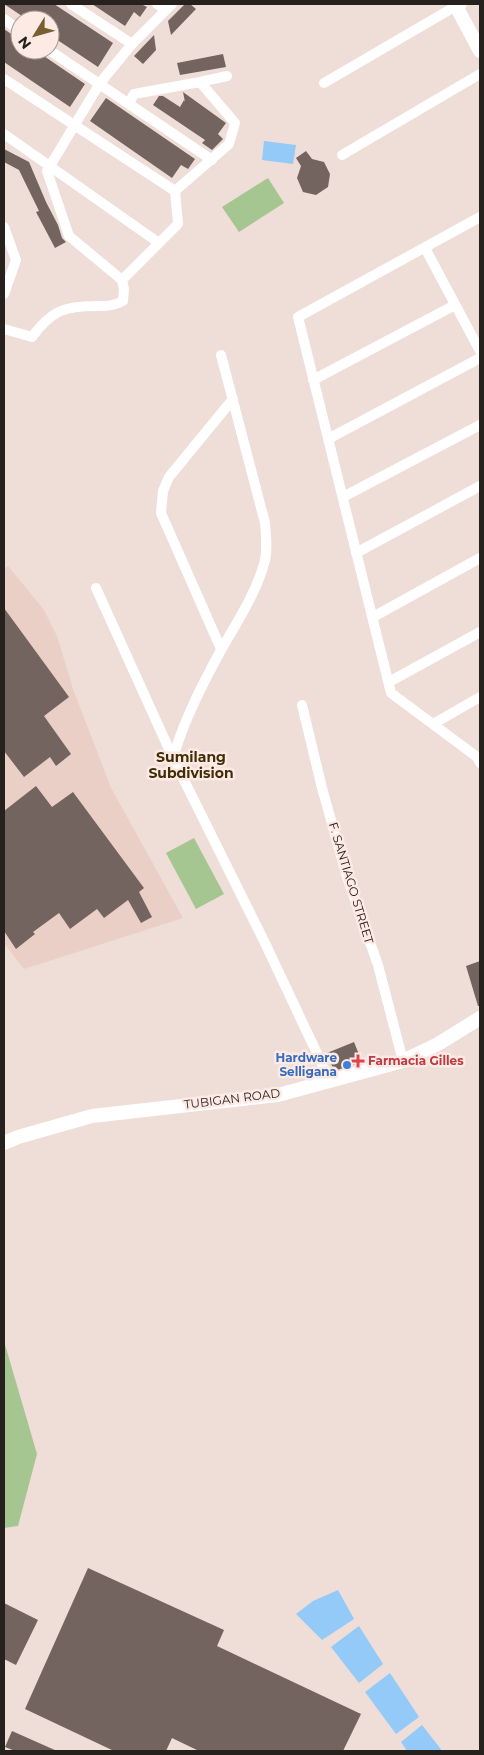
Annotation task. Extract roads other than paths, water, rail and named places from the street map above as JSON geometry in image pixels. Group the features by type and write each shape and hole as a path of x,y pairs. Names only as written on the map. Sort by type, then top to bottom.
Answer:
{"street":[{"path":"71,4 132,44"},
{"path":"324,83 457,5 480,51"},
{"path":"4,329 32,337 55,313 78,306 114,306 123,301 124,289 122,280 69,236 47,171 100,83 165,6"},
{"path":"60,57 212,160"},
{"path":"342,154 480,74"},
{"path":"128,103 134,94 227,76"},
{"path":"4,79 175,191"},
{"path":"175,191 229,144 235,122 200,82"},
{"path":"4,134 159,243"},
{"path":"122,280 178,224 175,191"},
{"path":"479,759 391,693 298,317 480,217"},
{"path":"4,227 16,260 4,294"},
{"path":"425,248 480,351"},
{"path":"314,380 455,305"},
{"path":"173,758 188,715 205,679 247,604 265,563 267,544 266,522 220,355"},
{"path":"328,439 480,358"},
{"path":"222,649 161,514 163,491 169,477 233,400"},
{"path":"343,497 480,425"},
{"path":"356,553 480,486"},
{"path":"373,617 480,558"},
{"path":"96,588 173,758 266,943 330,1081"},
{"path":"389,682 480,632"},
{"path":"433,724 480,697"},
{"name":"F. SANTIAGO STREET","path":"302,705 347,877 378,965 403,1061"},
{"name":"TUBIGAN ROAD","path":"4,1143 18,1137 92,1116 278,1095 403,1061 438,1044 480,1018"}],"water":[{"path":"264,141 296,145 293,164 262,160"},
{"path":"338,1590 354,1619 322,1640 296,1614 313,1601"},
{"path":"359,1626 383,1664 359,1683 331,1647"},
{"path":"390,1673 419,1717 396,1734 365,1692"},
{"path":"422,1725 442,1751 407,1751 401,1742"}],"place":[{"name":"Farmacia Gilles","path":"358,1061"},
{"name":"Hardware Selligana","path":"347,1065"}],"district":[{"name":"Sumilang Subdivision","path":"191,766"}]}
